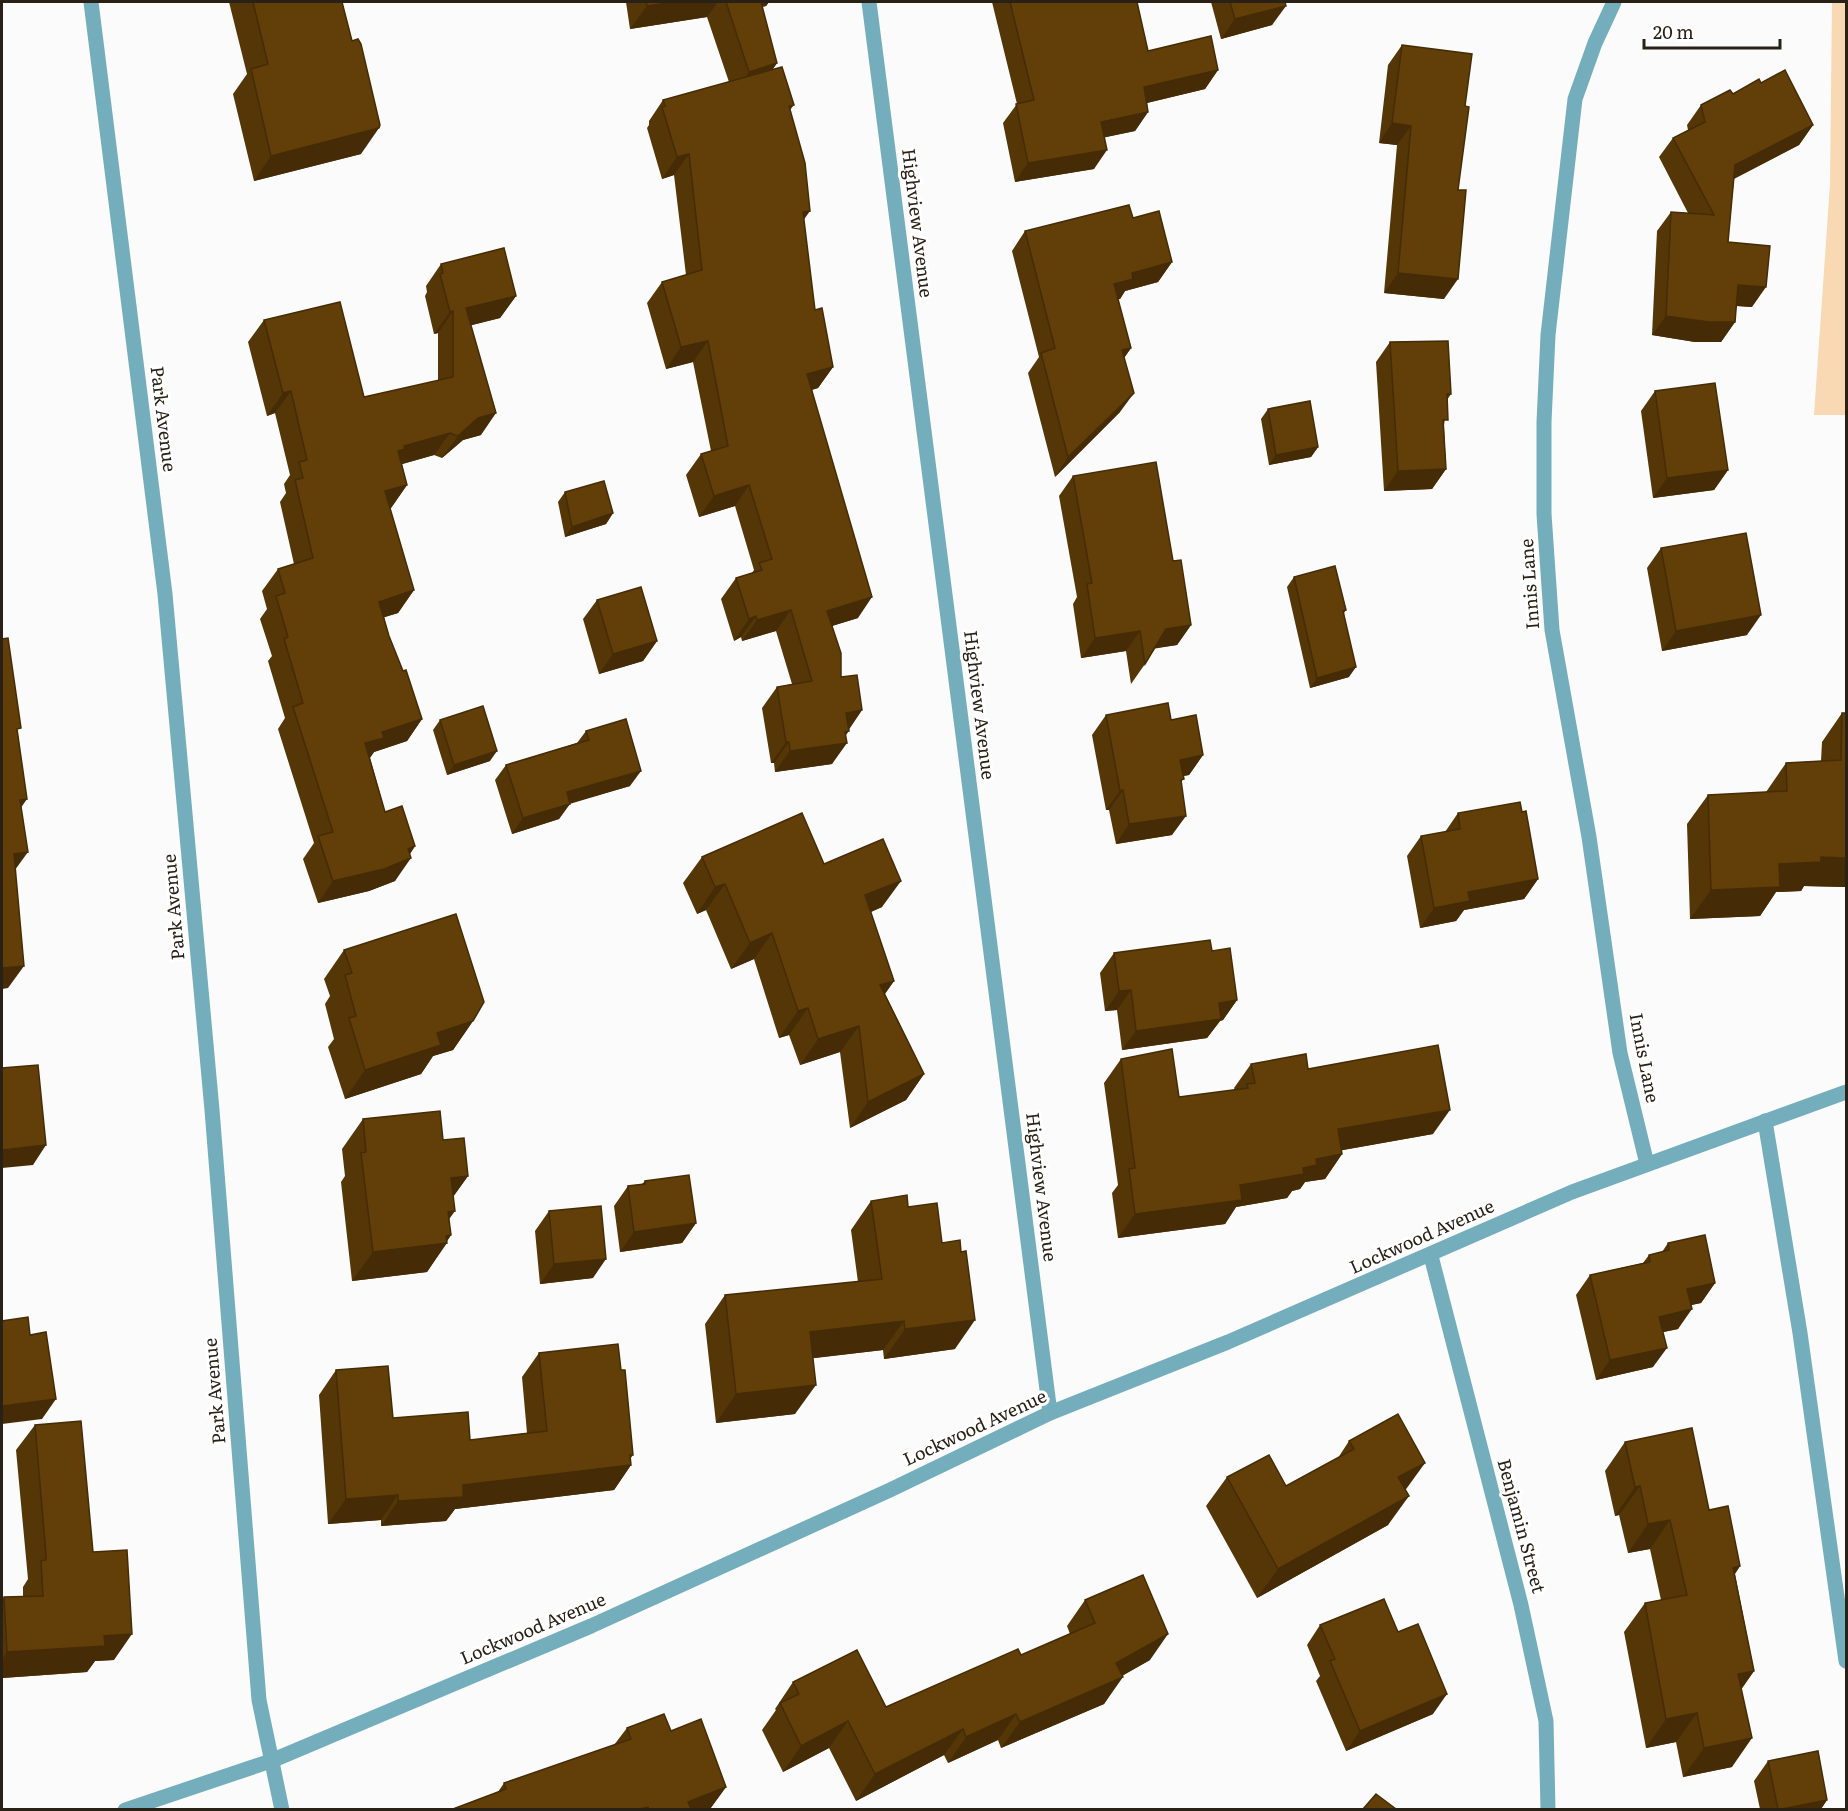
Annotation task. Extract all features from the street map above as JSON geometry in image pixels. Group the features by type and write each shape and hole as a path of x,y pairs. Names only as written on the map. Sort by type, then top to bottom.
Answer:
{"street":[{"name":"Park Avenue","path":"91,2 165,594 213,1122 259,1700 282,1809"},
{"name":"Highview Avenue","path":"869,2 1050,1413"},
{"name":"Innis Lane","path":"1614,2 1595,43 1575,99 1548,335 1544,422 1544,514 1552,630 1589,837 1620,1053 1647,1164"},
{"name":"Lockwood Avenue","path":"125,1809 271,1761 591,1626 880,1495 1050,1413 1228,1342 1431,1256 1572,1192 1846,1092"},
{"path":"1765,1121 1800,1333 1846,1661"},
{"name":"Benjamin Street","path":"1431,1256 1531,1652 1546,1721 1548,1809"}],"shaded area":[{"path":"1832,2 1846,2 1846,415 1814,415 1830,184"}],"building":[{"path":"253,2 342,2 352,41 358,39 361,44 379,128 271,156 251,69 268,64"},
{"path":"646,2 674,2 647,6"},
{"path":"726,2 761,2 777,63 749,72"},
{"path":"1010,2 1137,2 1148,51 1211,36 1218,70 1144,87 1148,112 1101,122 1107,150 1028,163 1016,104 1034,100"},
{"path":"1230,2 1285,2 1286,6 1235,19"},
{"path":"1402,45 1472,54 1465,106 1469,107 1458,190 1466,190 1458,279 1398,273 1411,126 1392,123"},
{"path":"782,67 794,105 789,106 805,163 810,211 803,212 815,310 822,308 833,367 807,374 872,597 827,611 841,653 841,677 857,675 862,710 846,713 849,731 845,732 847,743 790,751 789,742 786,742 777,687 812,681 791,610 757,620 756,616 749,619 736,578 762,570 759,563 772,559 749,485 714,496 701,454 728,446 708,341 681,347 662,282 702,270 689,154 677,157 662,107 665,106 663,100"},
{"path":"1785,70 1813,125 1735,165 1728,242 1770,246 1766,287 1738,285 1735,322 1709,322 1666,316 1671,212 1714,215 1673,138 1705,122 1701,105 1730,90 1733,94 1759,79 1761,83"},
{"path":"1129,205 1133,218 1159,211 1172,262 1132,273 1133,279 1114,284 1131,348 1122,350 1134,393 1068,457 1041,353 1055,348 1025,231"},
{"path":"504,248 516,296 466,308 496,413 478,418 458,436 450,433 404,446 405,449 398,451 407,485 385,491 414,590 379,602 389,636 403,671 406,670 422,719 382,732 384,738 365,743 385,812 402,806 415,846 408,849 411,858 384,869 333,881 318,836 333,832 293,707 303,703 284,639 288,637 276,596 285,593 278,569 313,558 295,480 303,478 299,462 307,460 291,391 283,393 264,320 340,302 364,397 453,377 453,311 450,312 440,274 443,273 441,264"},
{"path":"1448,341 1451,394 1447,394 1448,420 1443,420 1446,469 1398,471 1390,342"},
{"path":"1715,383 1728,470 1667,478 1655,391"},
{"path":"1310,401 1318,447 1276,455 1268,409"},
{"path":"1156,462 1173,561 1181,560 1191,625 1166,629 1145,664 1140,631 1095,638 1087,584 1092,583 1073,476"},
{"path":"604,481 613,513 572,527 565,492"},
{"path":"1746,533 1761,615 1676,631 1661,548"},
{"path":"1335,566 1346,610 1343,611 1356,667 1317,678 1294,577"},
{"path":"641,587 657,641 613,654 597,600"},
{"path":"8,638 21,728 17,729 27,799 20,800 28,852 14,854 24,966 2,968 2,639"},
{"path":"1168,703 1171,720 1196,715 1203,755 1180,760 1184,779 1181,780 1186,816 1129,824 1123,790 1120,791 1106,715"},
{"path":"483,706 497,751 454,765 440,720"},
{"path":"1842,713 1846,713 1846,858 1821,857 1821,862 1779,864 1780,887 1711,890 1708,795 1787,791 1786,763 1841,760"},
{"path":"626,719 641,771 567,792 570,804 523,818 506,765 589,740 586,731"},
{"path":"1520,802 1522,812 1526,811 1538,879 1468,892 1470,901 1434,908 1421,836 1460,829 1458,813"},
{"path":"802,813 824,864 883,839 901,881 865,895 894,981 880,985 924,1074 868,1102 859,1026 818,1039 808,1008 798,1011 772,933 750,943 725,884 715,887 702,857"},
{"path":"456,914 484,1002 473,1021 437,1033 441,1045 365,1070 349,1018 356,1016 345,975 352,973 344,950"},
{"path":"1210,940 1212,951 1230,948 1237,1000 1219,1003 1221,1019 1136,1031 1131,990 1119,991 1114,953"},
{"path":"1438,1045 1450,1110 1338,1129 1342,1154 1316,1159 1317,1165 1303,1168 1304,1174 1240,1185 1242,1200 1135,1214 1129,1169 1135,1168 1121,1059 1172,1049 1179,1097 1248,1088 1247,1084 1255,1083 1251,1064 1306,1054 1308,1069"},
{"path":"38,1065 46,1145 2,1150 2,1068"},
{"path":"440,1111 443,1140 464,1138 468,1176 451,1178 455,1211 448,1212 451,1235 446,1236 447,1243 373,1252 361,1153 366,1152 363,1119"},
{"path":"689,1175 696,1223 634,1232 628,1186 645,1184 645,1181"},
{"path":"907,1195 908,1207 937,1203 942,1243 960,1240 961,1252 966,1251 975,1320 905,1329 904,1321 810,1332 816,1385 736,1394 725,1295 882,1279 871,1201"},
{"path":"601,1206 606,1259 554,1264 549,1211"},
{"path":"1705,1235 1715,1283 1687,1289 1692,1309 1659,1317 1667,1348 1610,1360 1590,1275 1650,1262 1649,1255 1669,1250 1668,1243"},
{"path":"28,1317 30,1335 46,1332 56,1399 2,1406 2,1321"},
{"path":"618,1344 621,1370 625,1370 633,1455 630,1455 631,1465 463,1485 463,1497 398,1501 398,1495 346,1499 336,1370 388,1366 393,1418 468,1412 470,1440 547,1431 539,1353"},
{"path":"1398,1414 1425,1463 1398,1477 1409,1496 1278,1569 1227,1477 1269,1455 1286,1486 1354,1449 1349,1441"},
{"path":"81,1421 93,1552 127,1550 132,1634 104,1636 105,1646 7,1652 4,1597 43,1596 41,1561 46,1560 46,1555 35,1425"},
{"path":"1692,1428 1709,1510 1728,1506 1740,1566 1733,1568 1754,1671 1738,1674 1752,1738 1704,1748 1697,1713 1666,1719 1645,1603 1687,1595 1670,1520 1648,1524 1640,1486 1635,1487 1625,1442"},
{"path":"1143,1575 1168,1634 1116,1663 1123,1677 1020,1722 1016,1714 966,1737 963,1729 875,1774 848,1721 801,1746 780,1703 799,1694 793,1682 857,1650 886,1707 1018,1649 1021,1655 1095,1623 1085,1600"},
{"path":"1384,1599 1398,1632 1418,1624 1447,1694 1360,1731 1330,1661 1335,1659 1320,1625"},
{"path":"664,1714 671,1731 701,1719 726,1787 688,1802 691,1809 649,1809 648,1807 640,1809 453,1809 506,1789 504,1783 631,1739 627,1728"},
{"path":"1818,1751 1827,1800 1778,1809 1768,1761"},
{"path":"1376,1794 1396,1809 1363,1809"}]}
